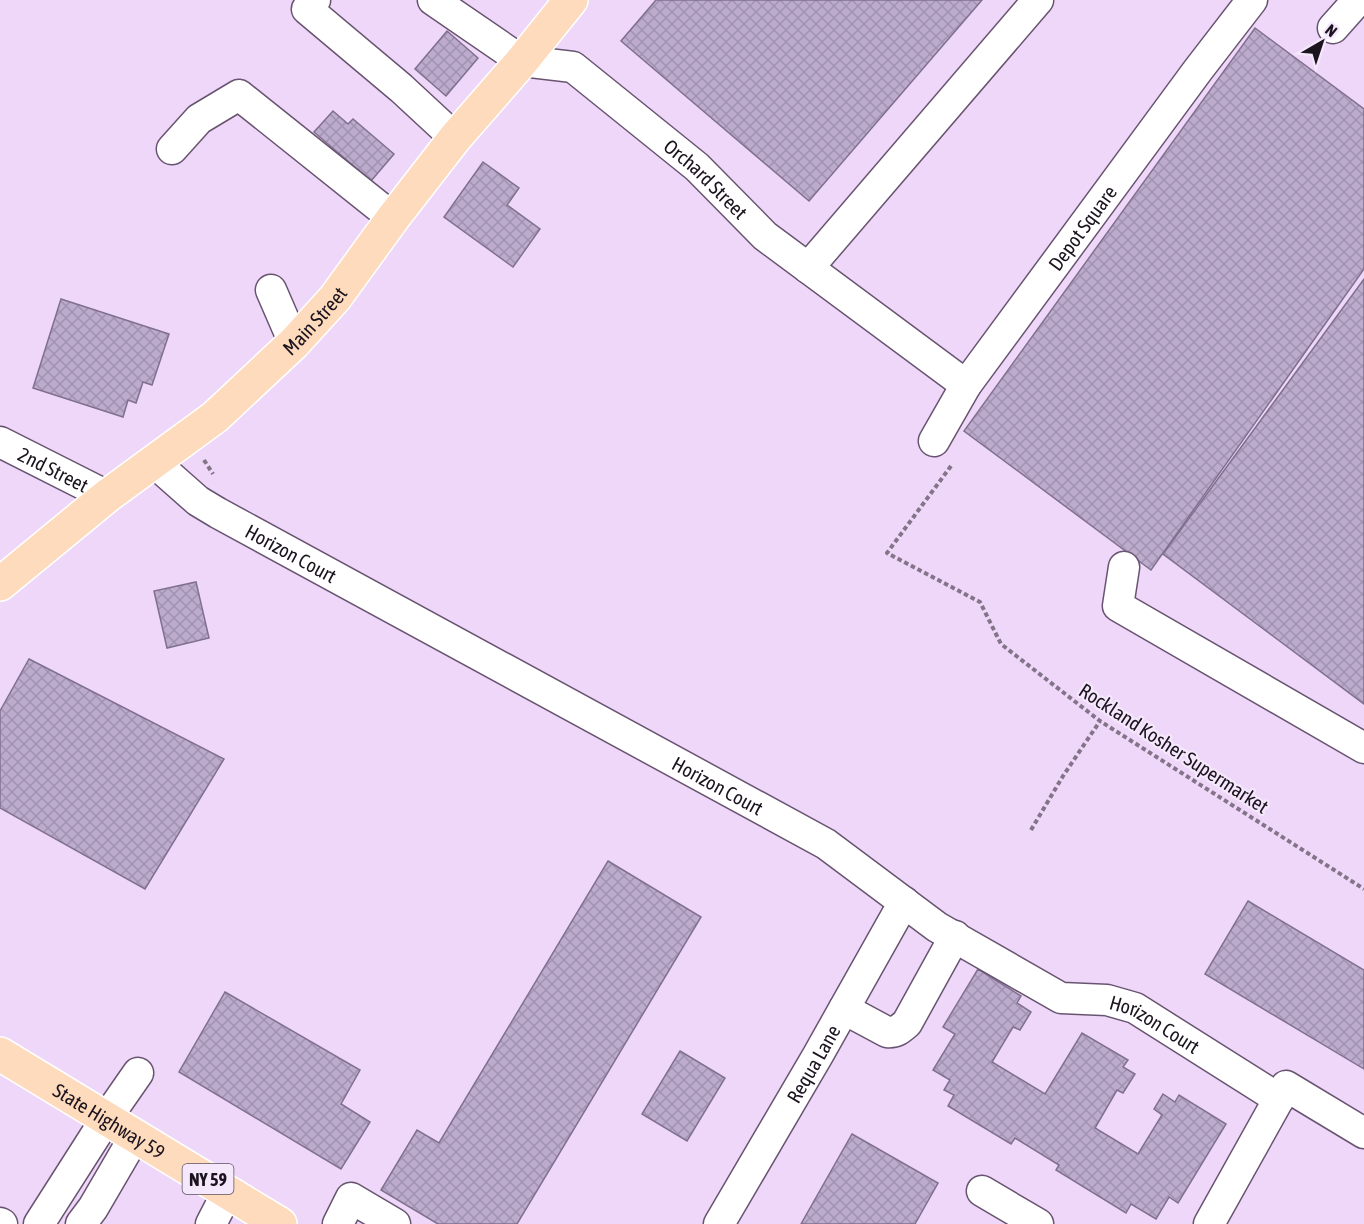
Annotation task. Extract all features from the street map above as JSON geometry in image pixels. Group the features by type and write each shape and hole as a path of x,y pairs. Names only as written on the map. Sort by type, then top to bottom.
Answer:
{"main road":[{"name":"Main Street","path":"0,584 107,496 215,417 294,343 335,298 455,138 572,0"},
{"name":"State Highway 59","path":"0,1054 280,1224"}],"street":[{"path":"315,0 307,9 401,88 455,138"},
{"name":"Orchard Street","path":"433,0 522,61 573,67 697,167 765,236 966,385"},
{"path":"808,268 1038,0"},
{"name":"Depot Square","path":"944,451 966,385 1252,0"},
{"path":"1333,28 1358,0"},
{"path":"172,149 199,119 239,95 393,218"},
{"path":"272,290 294,343"},
{"name":"2nd Street","path":"0,442 107,496"},
{"name":"Horizon Court","path":"155,463 198,501 826,844 937,927 1061,998 1107,1000 1134,1008 1279,1099"},
{"path":"1124,567 1118,606 1364,748"},
{"name":"Requa Lane","path":"719,1224 904,902"},
{"path":"844,1009 887,1032 898,1031 907,1023 955,936"},
{"path":"39,1224 138,1073"},
{"path":"1209,1224 1286,1086 1364,1133"},
{"path":"96,1219 135,1136"},
{"path":"211,1224 228,1191"},
{"path":"982,1191 1038,1224"},
{"path":"338,1224 351,1198 395,1224"}],"path":[{"name":"Rockland Kosher Supermarket","path":"944,451 887,553 980,602 1001,644 1100,721 1364,889"},
{"path":"1030,830 1100,721"}],"building":[{"path":"656,0 982,0 809,201 621,41"},
{"path":"1255,28 1364,109 1364,269 1151,570 964,431"},
{"path":"447,31 478,58 446,96 415,69"},
{"path":"333,111 348,124 353,119 394,154 371,181 314,132"},
{"path":"483,162 519,188 507,205 540,229 513,267 444,217"},
{"path":"1364,279 1364,704 1163,554"},
{"path":"61,299 169,334 152,385 143,382 136,403 128,400 123,417 33,388"},
{"path":"196,582 209,638 167,648 154,591"},
{"path":"29,659 224,759 145,889 0,808 0,711"},
{"path":"608,861 701,917 517,1224 438,1224 381,1190 417,1130 439,1143"},
{"path":"1248,901 1364,970 1364,1069 1205,974"},
{"path":"978,969 1021,996 1017,1003 1031,1012 1020,1030 1013,1027 992,1062 1045,1094 1082,1033 1128,1060 1123,1067 1135,1074 1123,1093 1117,1090 1095,1128 1138,1154 1162,1115 1154,1109 1163,1094 1175,1102 1179,1095 1226,1124 1178,1203 1169,1197 1156,1219 1131,1204 1126,1213 1056,1170 1059,1165 1015,1138 1011,1144 948,1106 954,1095 944,1090 950,1080 933,1070 955,1034 943,1027"},
{"path":"225,992 360,1070 341,1104 370,1122 341,1169 179,1072"},
{"path":"680,1051 725,1078 687,1141 642,1114"},
{"path":"852,1134 938,1183 915,1224 801,1224"}]}
